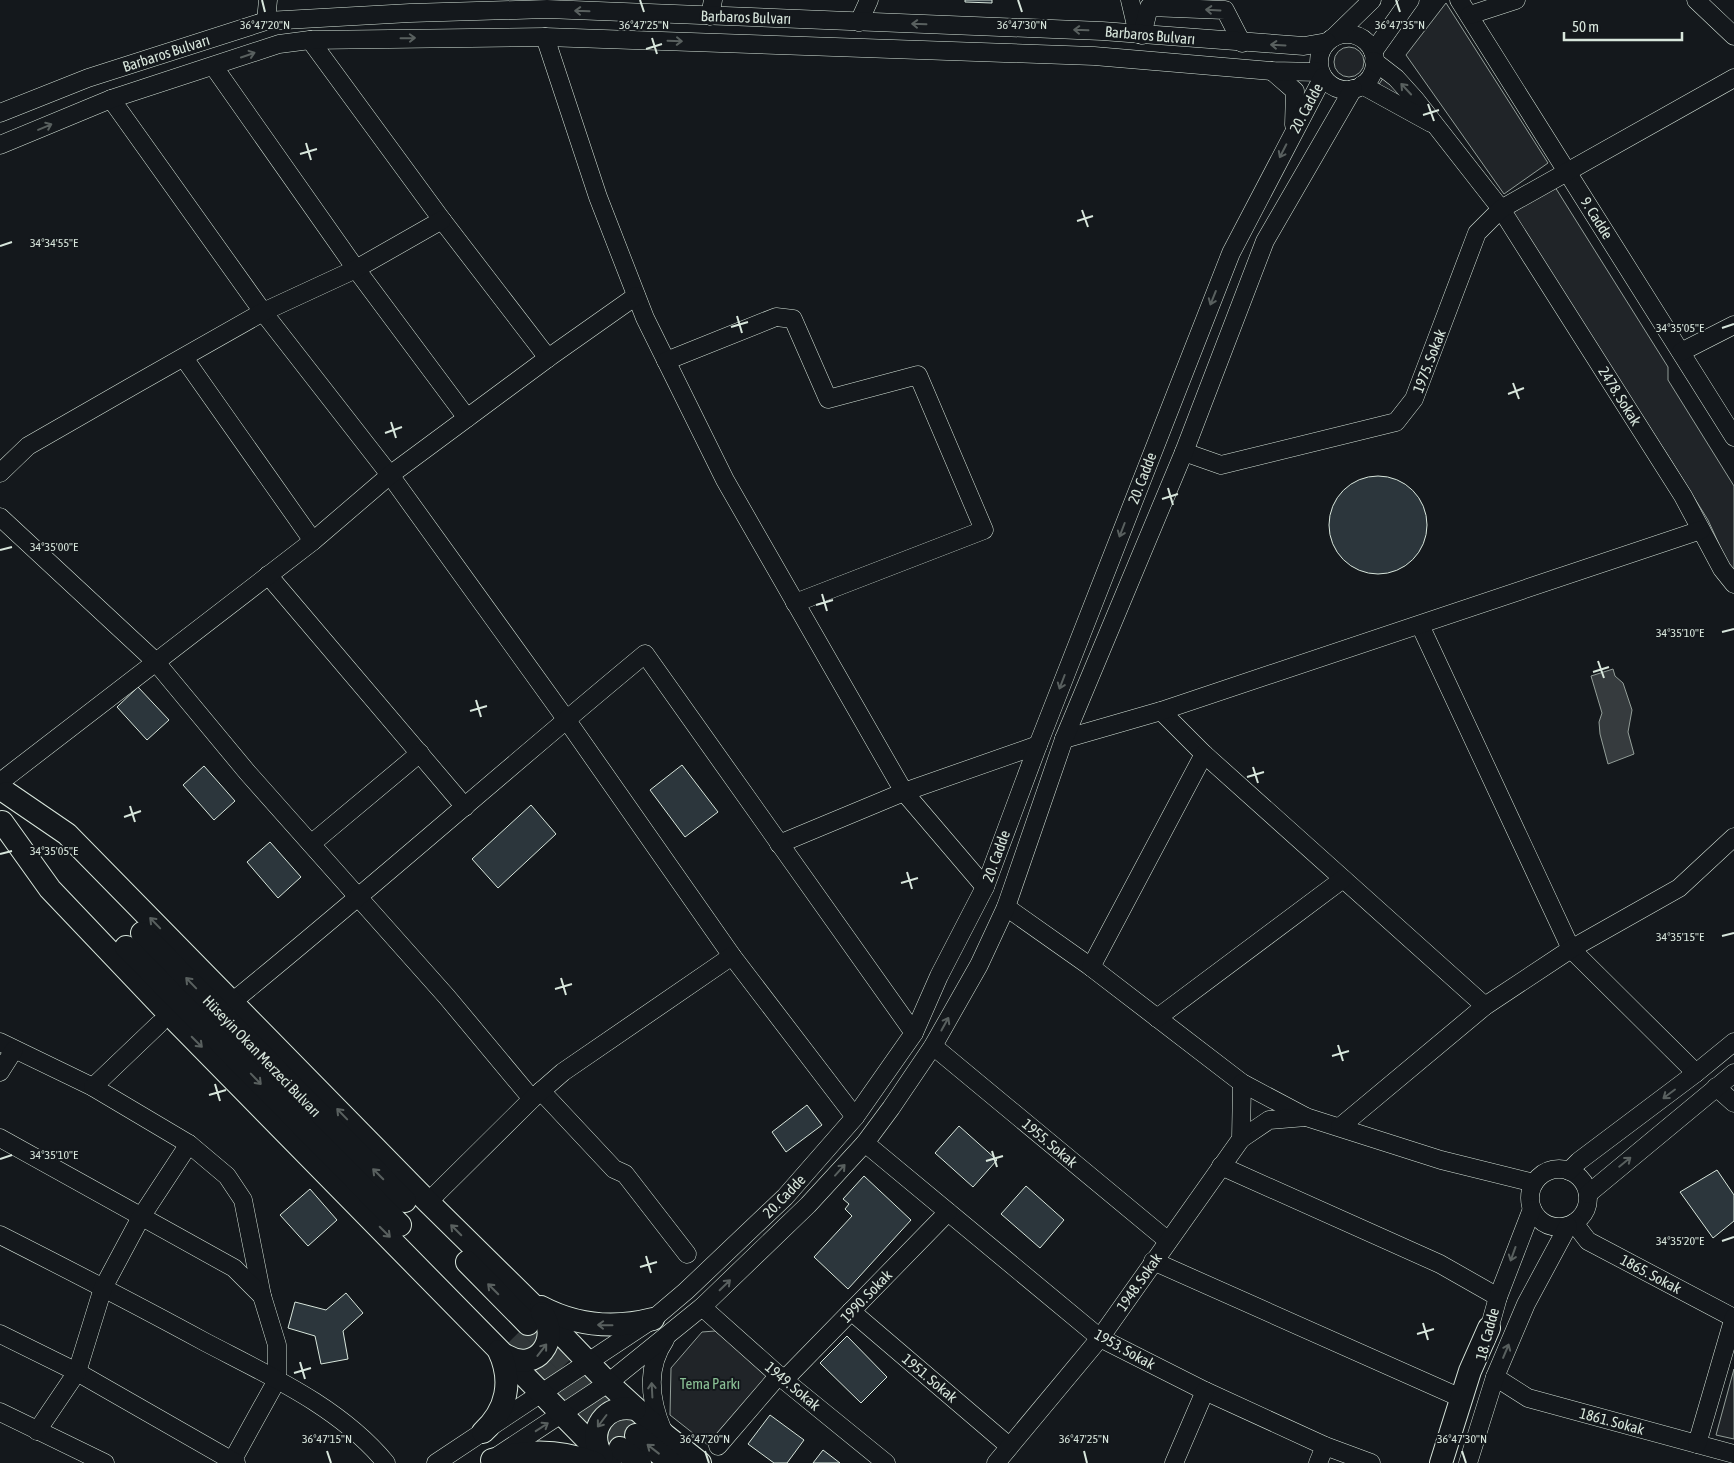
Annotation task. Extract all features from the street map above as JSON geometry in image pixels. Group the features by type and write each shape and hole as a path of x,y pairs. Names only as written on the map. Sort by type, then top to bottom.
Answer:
{"main road":[{"path":"2,787 67,834 428,1202 532,1312 549,1333 541,1353 522,1362 515,1361 503,1345"},
{"name":"Hüseyin Okan Merzeci Bulvarı","path":"2,787 292,1088 532,1312"},
{"name":"Hüseyin Okan Merzeci Bulvarı","path":"1,821 503,1345"},
{"path":"532,1312 552,1313 581,1322 662,1326"},
{"path":"532,1312 588,1362 635,1409 700,1463"},
{"path":"1441,1463 1470,1370 1489,1328"},
{"path":"503,1345 541,1394 561,1414 612,1453"},
{"path":"483,1432 502,1407 507,1385 503,1345"},
{"path":"635,1409 619,1408 612,1411 601,1421 596,1435 598,1449 640,1463"},
{"path":"489,1461 520,1453 542,1452 566,1454 612,1453 671,1463"}],"street":[{"path":"266,21 268,0"},
{"path":"859,22 869,0"},
{"path":"1130,0 1140,34"},
{"path":"1372,0 1330,40 1319,58 1322,75 1331,86 1344,90 1358,87 1373,70 1374,56 1410,0"},
{"name":"9. Cadde","path":"1459,0 1734,437"},
{"path":"1470,15 1516,0"},
{"path":"1696,0 1734,36"},
{"name":"Barbaros Bulvarı","path":"0,113 88,78 266,21 528,5 711,8 859,22 1140,34 1242,43 1304,46 1330,40"},
{"path":"1140,34 1149,6 1225,10 1242,43"},
{"path":"1330,40 1352,34 1368,44 1374,56"},
{"path":"545,37 598,197 636,296 725,480 904,792 985,887"},
{"name":"Barbaros Bulvarı","path":"0,145 111,99 279,44 310,40 545,37 1094,56 1322,75"},
{"path":"310,40 442,220 548,358"},
{"name":"2478. Sokak","path":"1374,56 1415,99 1501,209 1683,496 1722,569 1734,584"},
{"path":"214,66 356,269 467,418"},
{"path":"1272,70 1295,91 1294,129"},
{"name":"20. Cadde","path":"489,1461 608,1383 662,1326 686,1291 785,1197 855,1117 914,1033 938,976 985,887 1038,745 1231,253 1322,75"},
{"path":"1501,209 1734,78"},
{"name":"2478. Sokak","path":"1358,87 1432,123"},
{"name":"20. Cadde","path":"436,1463 588,1362 702,1307 808,1205 865,1143 892,1108 933,1046 979,965 1006,907 1064,739 1184,452 1265,241 1358,87"},
{"path":"111,99 263,312 390,476 566,719 732,956 855,1117"},
{"name":"1975. Sokak","path":"1184,452 1221,465 1396,422 1414,399 1477,233 1501,209"},
{"path":"0,473 28,446 263,312 356,269 442,220"},
{"path":"2,787 156,662 313,541 390,476 548,358 636,296"},
{"path":"666,361 776,316 793,318 828,398 918,375 984,530 795,603"},
{"path":"1681,352 1734,325"},
{"path":"184,358 313,541"},
{"path":"0,517 156,662 247,772 447,997 537,1095 614,1169 626,1174 687,1254"},
{"path":"1064,739 1161,711 1701,530"},
{"path":"268,575 465,806"},
{"path":"1420,625 1571,949 1696,1073"},
{"path":"232,1002 359,899 566,719 645,654 914,1033"},
{"path":"1161,711 1204,754 1485,1006"},
{"path":"779,844 904,792 1038,745"},
{"path":"311,844 420,753"},
{"path":"1091,967 1204,754"},
{"path":"1340,1127 1485,1006 1571,949 1679,888 1734,837"},
{"path":"1157,1018 1343,878"},
{"path":"1006,907 1091,967 1242,1083 1306,1117 1441,1160 1534,1183 1543,1173 1556,1169 1569,1171 1578,1176 1588,1194 1734,1073"},
{"path":"428,1202 537,1095 571,1067 732,956"},
{"path":"92,1087 159,1024"},
{"path":"1569,1171 1579,1161 1734,1042"},
{"path":"0,1072 7,1046 92,1087 189,1144 227,1176 243,1200 262,1296 277,1345 277,1380 233,1462 77,1372 0,1334"},
{"name":"1955. Sokak","path":"933,1046 1168,1240"},
{"path":"1240,1139 1242,1083"},
{"path":"1716,1088 1734,1103"},
{"path":"1240,1139 1269,1120 1306,1117"},
{"path":"0,1138 234,1268 262,1296"},
{"name":"1948. Sokak","path":"996,1463 1100,1338 1152,1261 1240,1139"},
{"name":"1953. Sokak","path":"865,1143 1100,1338 1205,1391 1325,1446 1371,1463"},
{"path":"37,1431 77,1372 103,1288 141,1217 189,1144"},
{"path":"1221,1166 1440,1264 1498,1297"},
{"name":"18. Cadde","path":"1452,1463 1498,1297 1532,1209 1530,1191 1534,1183"},
{"name":"18. Cadde","path":"1468,1463 1493,1381 1526,1304 1571,1224 1582,1215 1587,1205 1588,1194"},
{"path":"1532,1209 1544,1223 1552,1226 1571,1224"},
{"name":"1990. Sokak","path":"718,1446 782,1377 851,1311 948,1212"},
{"name":"1865. Sokak","path":"1571,1224 1588,1241 1734,1318"},
{"path":"0,1235 277,1380 341,1420 372,1446 386,1463"},
{"path":"1152,1261 1462,1398"},
{"name":"1949. Sokak","path":"702,1307 782,1377 886,1463"},
{"name":"1951. Sokak","path":"851,1311 1010,1446"},
{"path":"1697,1444 1734,1318"},
{"path":"662,1326 651,1385 655,1411 666,1436"},
{"path":"1479,1463 1496,1396 1493,1381"},
{"name":"1861. Sokak","path":"1493,1381 1528,1398 1734,1454"},
{"path":"1174,1463 1205,1391"},
{"path":"0,1412 104,1463"},
{"path":"1318,1463 1325,1446"}],"green space":[{"path":"1446,3 1548,163 1504,194 1406,55"},
{"path":"1349,47 1360,51 1364,62 1360,73 1349,77 1338,73 1334,62 1338,51"},
{"path":"1385,75 1412,108 1376,89"},
{"path":"1555,187 1668,367 1668,380 1734,486 1734,573 1708,520 1512,213"},
{"name":"Tema Parkı","path":"715,1331 768,1375 708,1445 670,1415 671,1368 702,1332"},
{"path":"1734,1369 1734,1439 1716,1435"}],"shaded area":[{"path":"1613,669 1615,676 1623,683 1632,710 1628,732 1634,754 1608,764 1600,734 1599,722 1602,713 1591,676"}],"building":[{"path":"965,0 992,0 992,3 965,2"},
{"path":"1378,476 1397,479 1413,490 1424,506 1427,525 1424,544 1413,560 1397,571 1378,574 1359,571 1343,560 1332,544 1329,525 1332,506 1343,490 1359,479"},
{"path":"138,687 169,720 147,740 117,707"},
{"path":"682,765 718,812 685,837 650,790"},
{"path":"204,766 235,801 214,820 183,785"},
{"path":"531,805 556,834 498,888 472,859"},
{"path":"270,842 301,877 278,898 247,862"},
{"path":"807,1105 822,1125 786,1152 772,1132"},
{"path":"959,1126 997,1160 973,1187 935,1153"},
{"path":"1717,1170 1734,1195 1734,1221 1713,1238 1680,1192"},
{"path":"864,1176 911,1220 848,1289 814,1257 852,1216 845,1209 849,1204 843,1199"},
{"path":"1026,1186 1064,1220 1040,1248 1001,1214"},
{"path":"310,1189 337,1220 308,1246 280,1215"},
{"path":"346,1293 363,1313 343,1331 348,1359 321,1364 315,1336 288,1328 295,1302 326,1310"},
{"path":"847,1336 887,1377 861,1403 820,1363"},
{"path":"770,1415 804,1440 787,1463 774,1463 748,1444"},
{"path":"823,1450 840,1463 813,1463"}],"tunnel":[{"path":"528,1324 636,1435"},
{"path":"512,1339 620,1448"}]}
